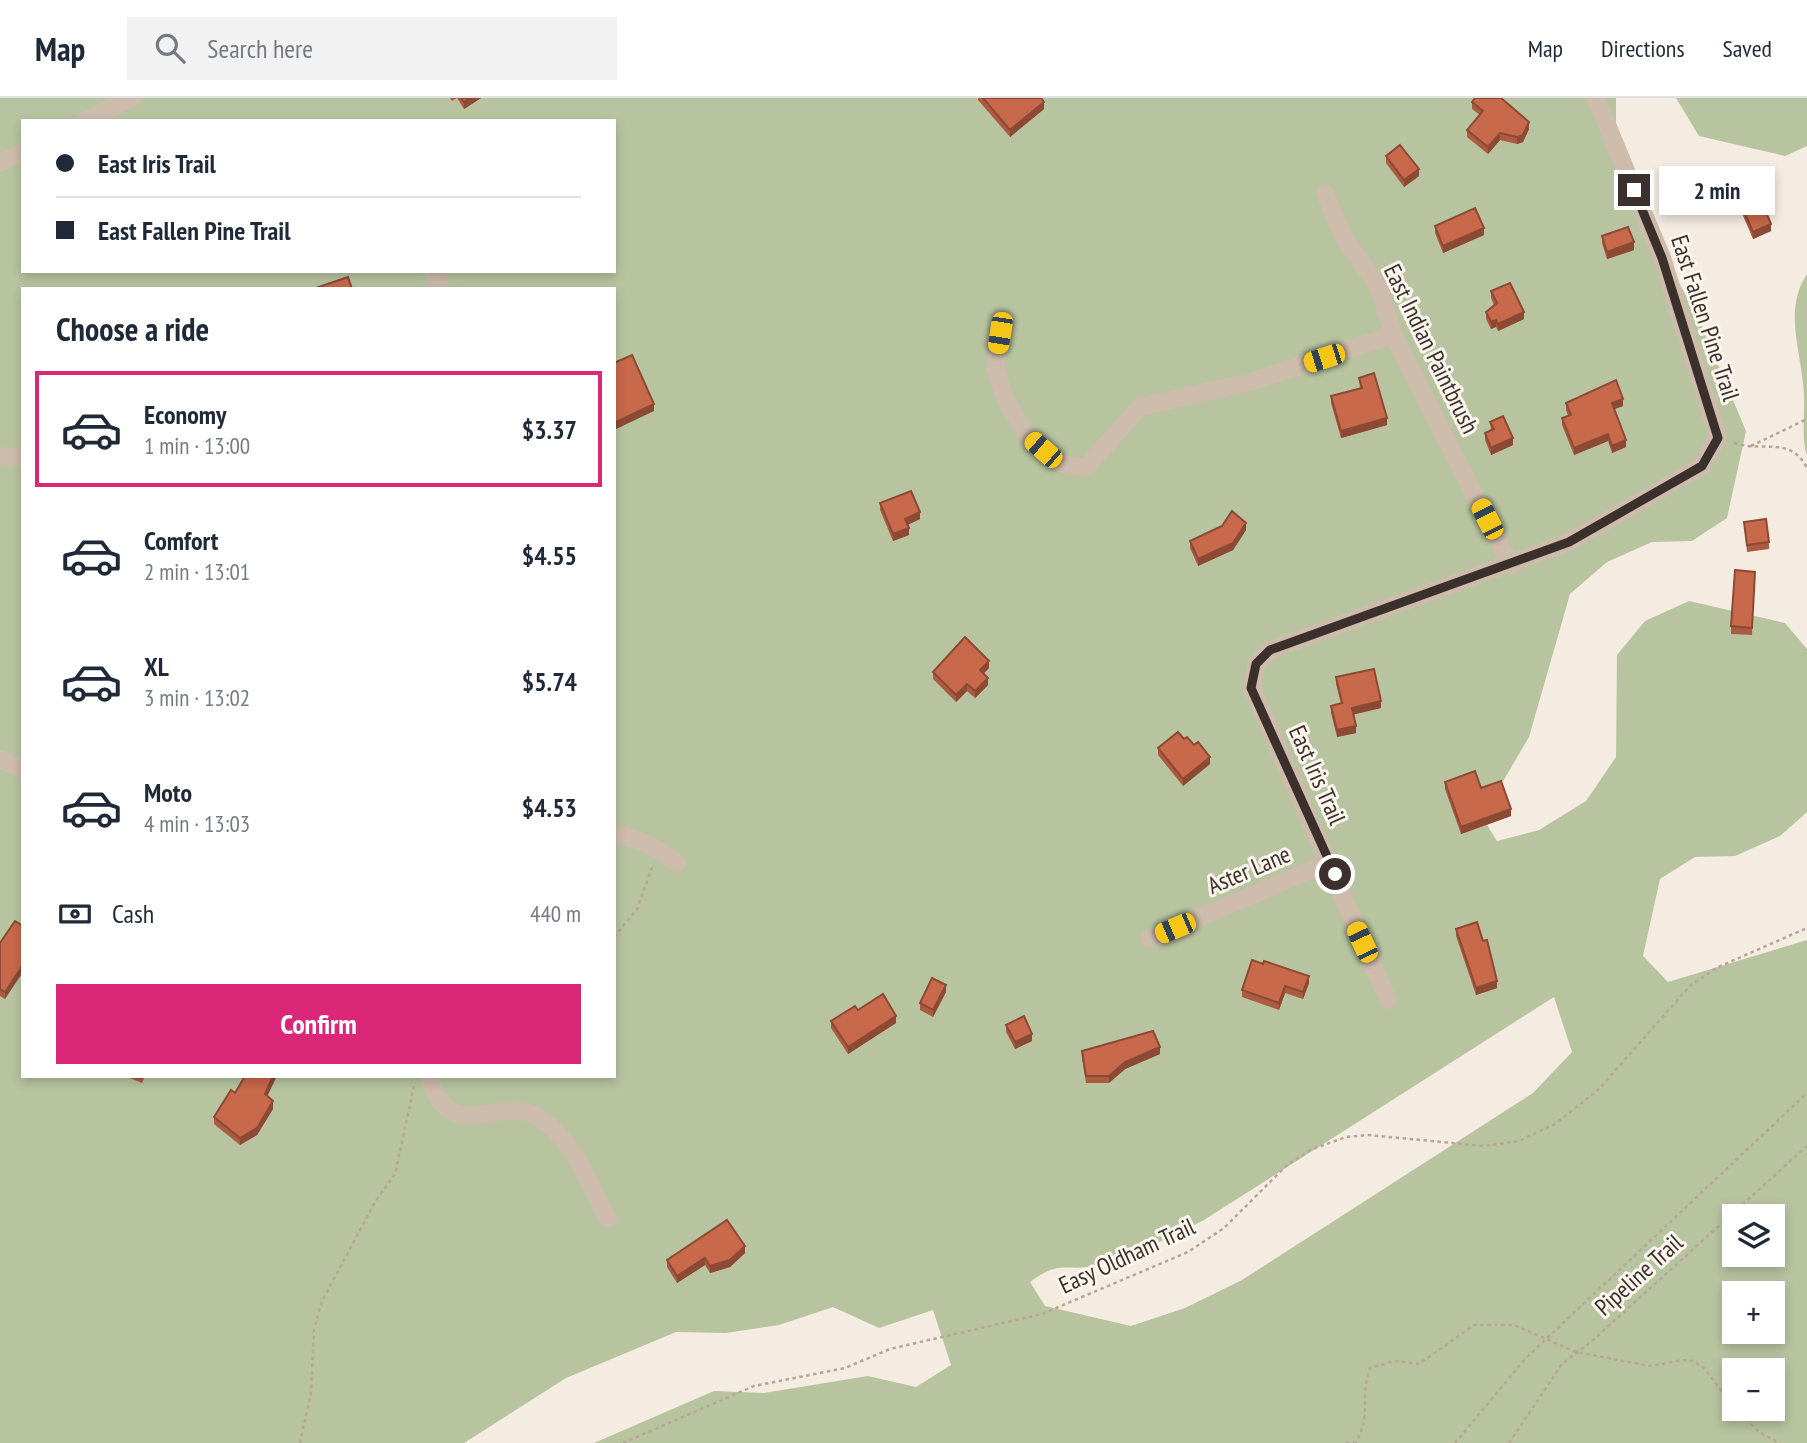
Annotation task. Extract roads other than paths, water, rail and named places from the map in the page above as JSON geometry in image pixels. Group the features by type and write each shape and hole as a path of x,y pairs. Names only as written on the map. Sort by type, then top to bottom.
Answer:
{"street":[{"path":"89,119 132,98"},
{"name":"East Fallen Pine Trail","path":"1511,566 1569,542 1657,494 1702,466 1718,438 1662,258 1596,98"},
{"path":"0,163 21,153"},
{"name":"East Indian Paintbrush","path":"1325,193 1344,238 1379,287 1393,335 1511,566"},
{"path":"1000,333 995,368 1005,398 1028,437 1058,463 1085,468 1140,407 1254,381 1393,335"},
{"path":"0,456 21,457"},
{"name":"East Iris Trail","path":"1388,1000 1330,862 1251,688 1256,664 1270,650 1511,566"},
{"path":"0,760 21,769"},
{"path":"616,834 635,838 658,849 677,863"},
{"name":"Aster Lane","path":"1149,939 1330,862"},
{"path":"430,1078 437,1100 449,1110 469,1116 523,1112 538,1116 573,1151 608,1219"}]}
